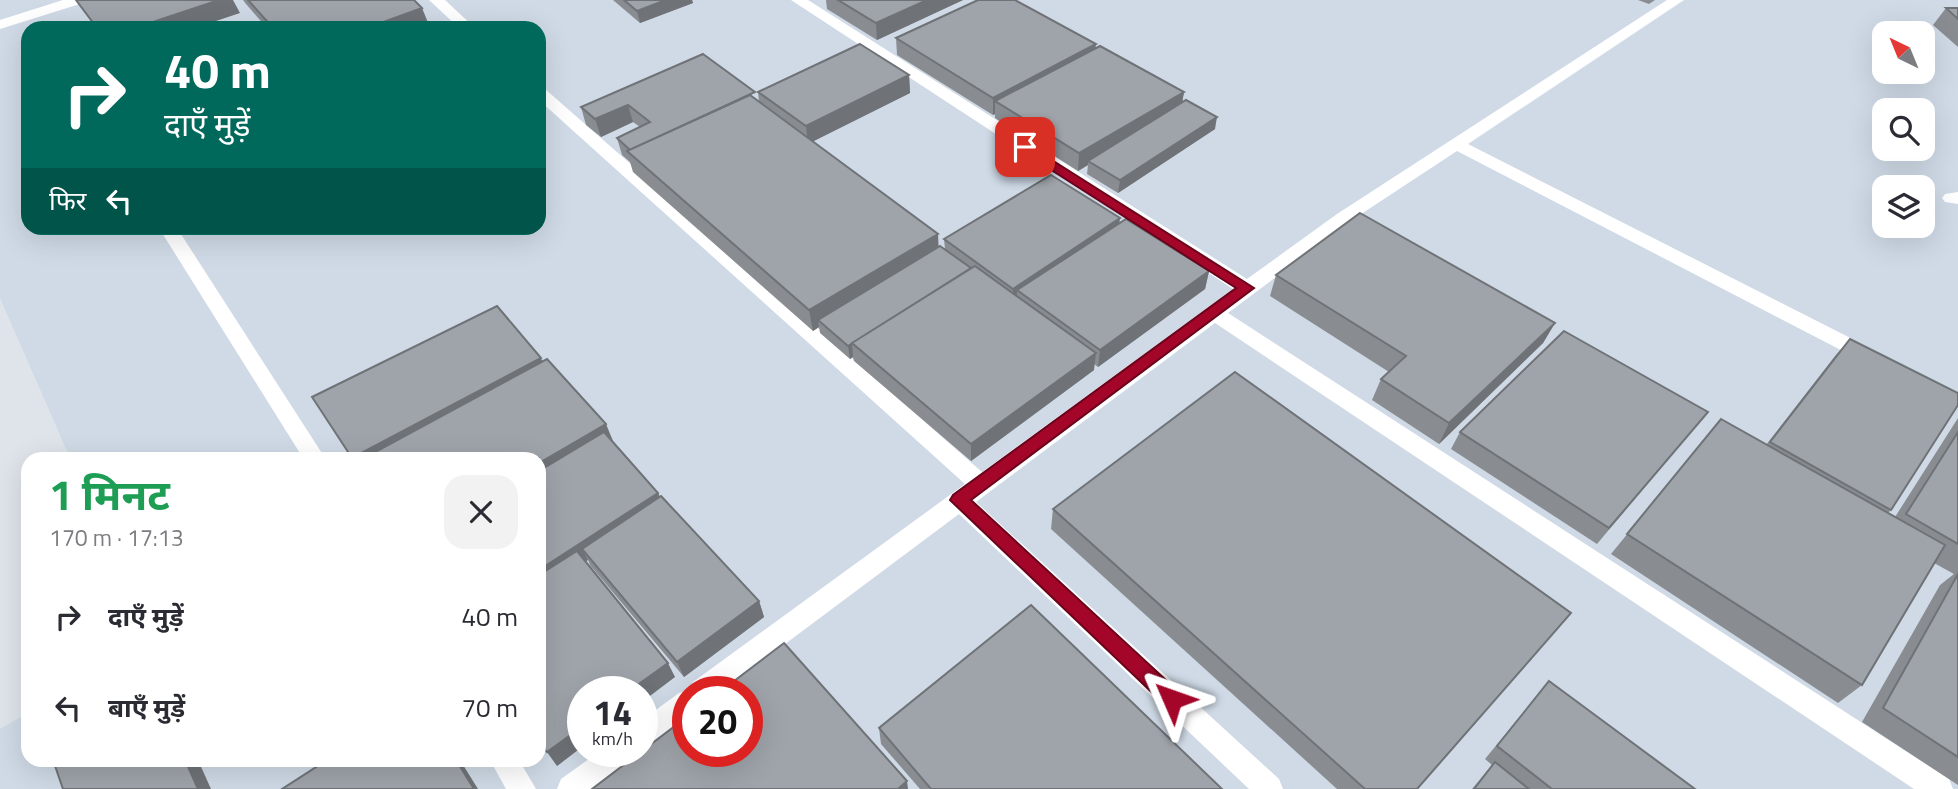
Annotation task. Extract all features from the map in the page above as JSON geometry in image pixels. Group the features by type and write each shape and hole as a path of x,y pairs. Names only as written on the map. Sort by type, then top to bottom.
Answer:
{"lane":[{"path":"38,21 78,0"},
{"path":"436,0 460,21"},
{"path":"798,0 1246,288"},
{"path":"722,676 1343,218 1677,0"},
{"path":"0,25 21,23"},
{"path":"873,49 896,38"},
{"path":"546,98 980,484"},
{"path":"1456,144 1884,363"},
{"path":"172,235 310,452"},
{"path":"1214,313 1939,789"},
{"path":"959,500 1269,789"},
{"path":"508,767 522,789"},
{"path":"571,789 601,767"}],"shaded area":[{"path":"0,0 1958,0 1958,789 0,789 0,729 21,717 21,767 546,767 546,452 67,452 0,298"}],"building":[{"path":"76,0 219,0 156,21 92,21"},
{"path":"248,0 414,0 422,8 386,21 267,21"},
{"path":"624,0 666,0 637,11"},
{"path":"838,0 927,0 876,23"},
{"path":"978,0 1015,0 1096,44 993,98 896,38"},
{"path":"1946,8 1958,8 1958,19"},
{"path":"860,44 909,75 806,126 758,92"},
{"path":"1100,46 1184,92 1079,153 995,101"},
{"path":"703,54 755,92 630,150 617,138 650,122 628,105 595,119 581,107"},
{"path":"750,95 938,234 809,310 627,151"},
{"path":"1186,100 1217,117 1120,180 1088,161"},
{"path":"1051,175 1120,218 1013,289 944,239"},
{"path":"1360,213 1555,323 1449,423 1381,379 1406,356 1276,275"},
{"path":"1126,219 1209,271 1100,350 1017,290"},
{"path":"940,246 971,268 848,346 818,320"},
{"path":"975,266 1096,353 971,444 852,343"},
{"path":"497,306 541,358 363,452 348,452 312,397"},
{"path":"1564,331 1708,412 1609,528 1460,432"},
{"path":"1850,339 1958,393 1958,405 1891,510 1770,442"},
{"path":"547,359 606,424 546,459 546,452 375,452"},
{"path":"1235,372 1571,613 1417,789 1365,789 1053,509"},
{"path":"1721,419 1945,545 1862,685 1627,534"},
{"path":"604,432 658,493 546,565 546,467"},
{"path":"1958,432 1958,544 1906,514"},
{"path":"661,496 759,601 677,662 582,549"},
{"path":"577,551 668,663 650,676 567,676 567,738 546,751 546,571"},
{"path":"1958,574 1958,757 1883,708"},
{"path":"1031,605 1222,789 931,789 879,728"},
{"path":"784,643 907,781 898,789 592,789 621,767 658,767 658,739 672,728 672,767 763,767 763,676 741,676"},
{"path":"1549,681 1695,789 1552,789 1497,746"},
{"path":"1495,762 1529,789 1474,789"},
{"path":"55,767 188,767 198,789 63,789"},
{"path":"316,767 460,767 474,789 282,789"}],"route":[{"path":"1025,147 1246,288 959,500 1172,699"}]}
